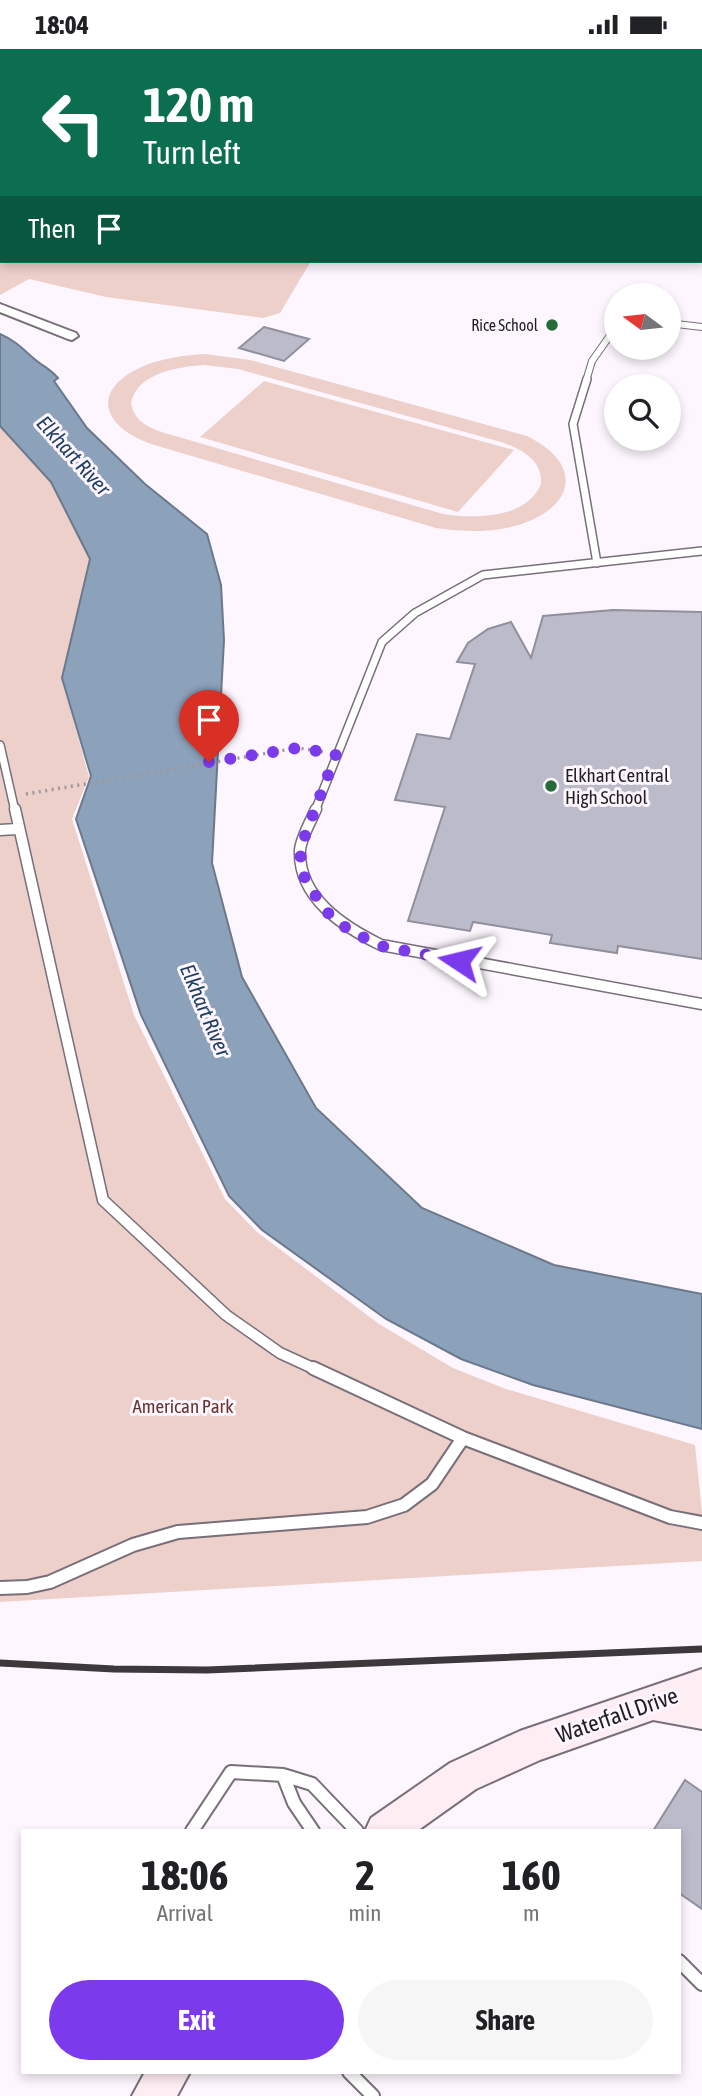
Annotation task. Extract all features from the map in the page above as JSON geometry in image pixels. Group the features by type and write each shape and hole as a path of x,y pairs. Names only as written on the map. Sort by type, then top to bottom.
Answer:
{"main road":[{"name":"Waterfall Drive","path":"387,1829 463,1776 533,1744 702,1686"},
{"path":"648,1703 702,1711"},
{"path":"153,2096 168,2074"}],"street":[{"path":"0,308 72,336"}],"lane":[{"path":"681,325 702,327"},
{"path":"597,563 573,424 592,361 604,344"},
{"path":"702,551 483,575 401,623 382,642 300,849 302,873 327,912 350,931 381,946 702,1005"},
{"path":"0,745 103,1200 226,1315 280,1353 463,1438 670,1517 702,1523"},
{"path":"0,830 17,829"},
{"path":"0,1588 50,1582 133,1545 178,1532 367,1517 404,1505 432,1485 463,1438"},
{"path":"193,1829 231,1772 283,1775 312,1784 355,1829"},
{"path":"283,1775 294,1803 312,1829"},
{"path":"681,1963 702,1984"},
{"path":"351,2074 373,2096"}],"path":[{"path":"11,796 298,748 336,754"}],"green space":[{"path":"0,263 310,263 280,313 263,318 106,297 29,279 0,295"},
{"path":"205,354 250,360 527,436 548,449 560,463 565,476 564,490 557,502 527,522 488,531 436,528 151,444 121,427 112,417 108,406 110,395 128,374 160,360","holes":["204,365 238,369 509,445 534,462 541,476 541,484 534,496 512,510 484,516 443,514 159,431 138,419 132,409 131,402 135,392 142,384 161,373"]},
{"path":"264,381 514,450 458,512 200,437"},
{"name":"American Park","path":"0,426 51,482 90,559 62,678 89,777 72,819 134,1015 225,1199 257,1232 379,1324 453,1368 506,1389 695,1445 702,1512 702,1561 0,1602"}],"water":[{"name":"Elkhart River","path":"0,334 54,373 58,378 54,381 87,428 145,484 207,534 221,585 224,640 212,863 242,977 316,1108 422,1208 554,1265 702,1294 702,1429 533,1385 461,1359 386,1319 262,1230 229,1196 141,1015 76,819 91,776 62,678 90,559 51,482 0,426"}],"building":[{"path":"264,327 309,339 284,361 239,348"},
{"name":"Elkhart Central High School","path":"613,610 702,612 702,959 618,946 617,953 550,943 552,935 473,922 470,931 408,921 445,807 395,800 417,734 450,739 475,664 457,662 468,643 488,629 511,622 531,658 543,616"},
{"path":"685,1780 702,1792 702,1909 681,1894 681,1829 654,1829"}],"railway":[{"path":"0,1663 114,1669 207,1670 702,1649"}],"place":[{"name":"Rice School","path":"552,325"},
{"name":"Elkhart Central High School","path":"551,786"}],"route":[{"path":"209,762 298,748 336,754 300,849 302,873 313,892 327,912 350,931 381,946 459,961"}]}
